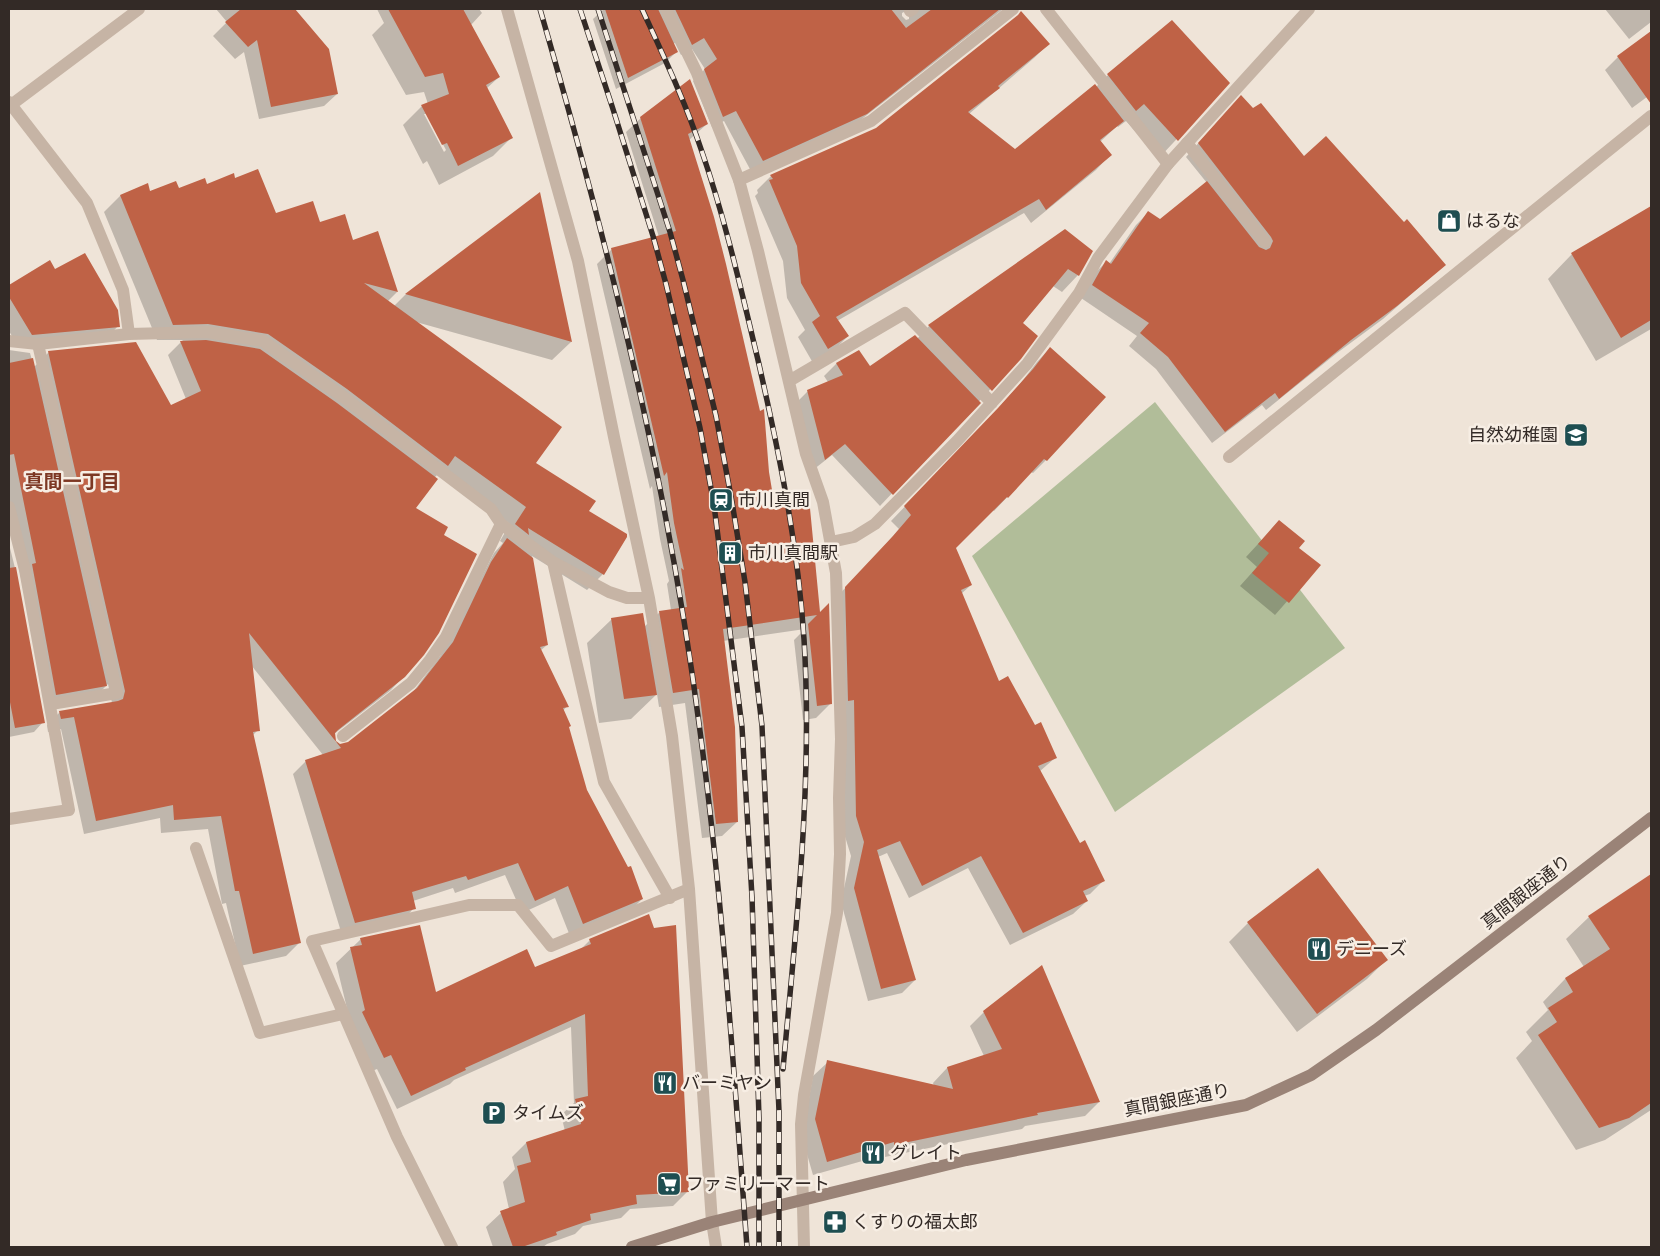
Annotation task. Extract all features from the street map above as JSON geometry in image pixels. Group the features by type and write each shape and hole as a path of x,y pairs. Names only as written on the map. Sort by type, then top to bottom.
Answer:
{"street":[{"path":"129,334 123,290 87,203 10,104 140,9"},
{"path":"507,9 578,261 649,598 672,736 689,889 712,1222 716,1247"},
{"path":"666,9 697,73 739,180 758,251 806,454 823,502 836,573 841,739 840,854 837,913 802,1114 804,1247"},
{"path":"739,180 871,121 1012,9"},
{"path":"1046,9 1168,164"},
{"path":"831,542 854,537 875,524 957,441 1027,364 1079,293 1098,258 1168,164 1309,9"},
{"path":"1229,457 1651,116"},
{"path":"1187,143 1265,242"},
{"path":"789,381 905,313 992,402"},
{"path":"9,341 38,344 129,334 207,332 263,341 342,396 491,509 501,524 553,562 609,592 627,598 649,598"},
{"path":"38,344 117,693 51,704"},
{"path":"9,507 26,570 69,810 9,819"},
{"path":"343,736 411,683 430,660 446,637 501,524"},
{"path":"553,562 604,782 670,898"},
{"name":"真間銀座通り","path":"632,1247 712,1222 966,1160 1246,1105 1311,1075 1376,1030 1651,818"},
{"path":"196,848 260,1033 343,1014"},
{"path":"452,1247 397,1137 312,941 469,905 518,905 551,946 689,889"}],"green space":[{"path":"1155,402 1345,648 1115,812 972,556"}],"building":[{"path":"241,9 295,9 329,49 338,94 271,107 257,40 248,47 225,22"},
{"path":"388,9 463,9 500,77 486,85 513,138 458,166 447,143 442,145 421,105 449,94 443,73 425,77"},
{"path":"605,9 658,9 678,52 628,78"},
{"path":"675,9 891,9 906,28 932,9 1000,9 867,114 763,161 736,111 723,117 704,69 717,59 704,38 692,45"},
{"path":"1021,11 1050,44 998,86 1000,88 968,112 1015,149 1095,84 1124,121 1100,140 1112,155 1046,210 1039,199 836,317 849,336 828,349 812,322 820,316 801,283 797,246 769,180 773,179 770,175 876,128"},
{"path":"1172,20 1230,83 1178,141 1144,104 1136,111 1107,74"},
{"path":"1651,31 1651,104 1617,56"},
{"path":"690,79 708,124 688,134 714,217 760,411 764,409 769,472 774,502 809,498 820,612 829,603 832,704 817,706 808,624 817,615 723,629 735,727 738,822 716,824 699,689 673,693 659,611 687,607 681,568 684,570 674,523 667,472 664,476 611,248 676,231 640,117"},
{"path":"1241,95 1253,108 1261,103 1304,156 1326,136 1404,222 1407,219 1446,265 1279,399 1275,393 1225,432 1168,357 1140,333 1149,323 1092,285 1106,260 1111,264 1148,211 1160,219 1207,181 1259,247 1266,250 1270,248 1273,241 1271,237 1198,143"},
{"path":"258,169 276,213 313,201 320,222 345,214 353,240 378,231 398,292 364,283 562,427 536,463 596,501 589,511 627,534 604,575 528,528 529,535 515,524 526,507 455,456 448,466 347,389 268,334 208,324 173,325 120,195 148,183 150,191 176,181 179,188 205,178 207,184 234,173 235,178"},
{"path":"540,192 572,342 405,294"},
{"path":"1651,206 1651,320 1621,338 1571,253"},
{"path":"1065,229 1093,251 1079,276 1068,269 1023,323 1038,336 1021,359 992,391 928,325"},
{"path":"85,253 118,310 120,327 32,335 9,297 9,285 50,260 55,269"},
{"path":"915,335 981,403 893,495 845,444 825,460 807,390 843,375 836,363 859,350 870,366"},
{"path":"206,340 260,349 337,403 438,479 416,508 448,527 444,535 477,554 439,633 424,655 405,677 338,730 335,733 336,741 340,744 348,742 417,688 453,642 491,562 507,538 533,558 548,645 540,647 569,707 563,708 571,726 569,727 587,790 628,867 631,866 643,899 583,924 568,886 535,901 518,863 468,880 466,876 412,892 416,909 355,923 305,760 341,748 249,633 260,731 253,732 301,943 253,954 239,891 235,891 221,816 174,820 173,805 96,821 74,717 61,719 59,711 118,701 123,699 125,691 48,351 136,342 171,405 201,391 180,341"},
{"path":"1050,347 1106,397 1047,461 1044,459 1008,498 956,548 972,585 961,590 999,681 1008,676 1035,725 1041,722 1057,758 1038,766 1080,843 1085,840 1105,881 1083,891 1088,901 1023,933 981,856 922,886 900,841 877,850 916,980 881,989 854,888 864,842 856,816 854,700 848,701 845,587 911,515 904,506 998,408"},
{"path":"33,358 107,686 56,695 32,564 36,563 14,454 9,455 9,363"},
{"path":"1279,520 1305,541 1299,548 1321,565 1289,603 1252,573 1269,553 1258,544"},
{"path":"16,567 45,723 15,728 9,697 9,568"},
{"path":"643,613 657,695 624,699 611,618"},
{"path":"1318,868 1388,960 1317,1014 1247,922"},
{"path":"1651,874 1651,1103 1629,1118 1599,1128 1538,1035 1557,1022 1548,1008 1573,992 1565,978 1610,949 1588,916"},
{"path":"649,914 654,928 676,925 689,1192 636,1195 637,1204 590,1214 591,1220 556,1232 557,1235 522,1247 513,1247 500,1211 525,1202 517,1166 531,1162 526,1142 581,1124 575,1099 588,1096 585,1014 465,1068 466,1070 411,1096 391,1055 384,1058 362,1012 365,1010 350,947 362,945 360,938 420,925 436,992 527,949 535,967 591,944 589,939"},
{"path":"1042,965 1100,1102 1037,1113 1038,1115 894,1145 894,1142 827,1162 815,1119 827,1060 953,1089 947,1067 1002,1049 983,1011"}],"railway":[{"path":"540,9 589,187 634,367 654,457 687,640 715,860 747,1247"},
{"path":"580,9 653,236 666,284 700,428 714,505 742,727 752,897 759,1118 759,1247"},
{"path":"598,9 670,232 683,280 716,416 745,582 762,726 779,1111 779,1247"},
{"path":"642,9 695,131 725,227 773,429 787,499 797,569 804,639 806,693 805,801 798,909 783,1069"}],"place":[{"name":"はるな","path":"1449,221"},
{"name":"自然幼稚園","path":"1576,435"},
{"name":"市川真間","path":"721,500"},
{"name":"市川真間駅","path":"730,553"},
{"name":"デニーズ","path":"1319,949"},
{"name":"バーミヤン","path":"665,1083"},
{"name":"タイムズ","path":"494,1113"},
{"name":"グレイト","path":"873,1153"},
{"name":"ファミリーマート","path":"669,1184"},
{"name":"くすりの福太郎","path":"835,1222"}],"district":[{"name":"真間一丁目","path":"72,481"}]}
